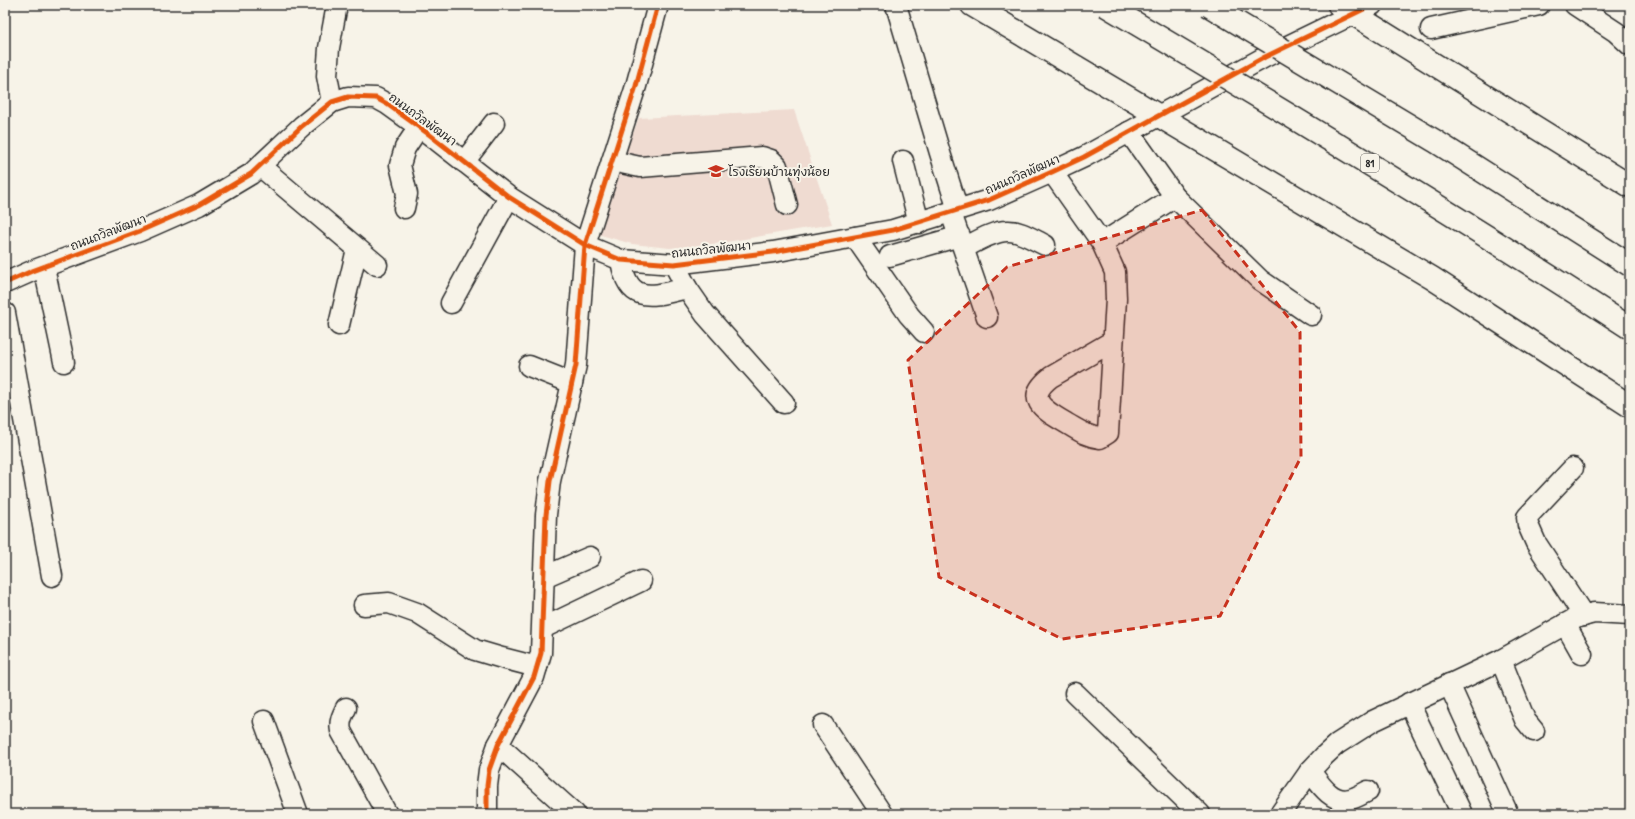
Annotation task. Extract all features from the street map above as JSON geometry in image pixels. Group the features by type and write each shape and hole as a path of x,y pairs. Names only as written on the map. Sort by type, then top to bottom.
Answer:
{"main road":[{"path":"972,5 1432,278 1630,406"},
{"name":"81","path":"1105,5 1342,146 1630,328"},
{"path":"1208,5 1435,141 1630,265"},
{"path":"1354,7 1630,186"}],"street":[{"path":"332,102 327,76 329,48 337,5"},
{"path":"487,814 486,786 489,770 498,746 527,693 541,653 546,515 550,481 576,365 585,246 636,86 658,5"},
{"path":"896,5 940,153 962,242 988,317"},
{"path":"1431,29 1539,5"},
{"path":"1575,5 1616,32 1630,45"},
{"name":"ถนนถวิลพัฒนา","path":"5,283 140,231 199,205 251,174 302,126 332,102 348,97 376,98 387,104 509,197 585,246 621,260 674,264 773,252 893,230 989,200 1084,157 1354,7"},
{"path":"464,162 494,123"},
{"path":"404,208 407,194 400,165 405,148 419,127"},
{"path":"1129,132 1175,196 1260,280 1311,315"},
{"path":"612,161 640,167 762,157 771,160 777,166 787,205"},
{"path":"903,161 919,222"},
{"path":"260,166 377,265"},
{"path":"1052,172 1102,243 1114,272 1116,299 1108,433 1100,438 1090,437 1044,410 1038,399 1038,391 1042,384 1051,377 1113,341"},
{"path":"1102,243 1175,196"},
{"path":"451,303 509,197"},
{"path":"890,256 962,242 1008,230 1045,245"},
{"path":"855,237 909,315 924,332"},
{"path":"339,325 357,249"},
{"path":"621,260 623,274 628,284 640,293 652,296 687,288"},
{"path":"674,264 687,288 705,314 784,403"},
{"path":"44,267 64,362"},
{"path":"5,313 52,576"},
{"path":"529,366 572,383"},
{"path":"1573,468 1527,517 1528,525 1536,543 1584,616"},
{"path":"544,577 590,557"},
{"path":"543,628 641,581"},
{"path":"364,605 389,603 417,613 475,650 537,667"},
{"path":"1280,814 1310,771 1337,744 1373,721 1501,660 1578,617 1594,613 1630,615"},
{"path":"1565,624 1582,654"},
{"path":"1501,660 1525,720 1534,731"},
{"path":"1449,684 1508,814"},
{"path":"1075,693 1200,814"},
{"path":"1409,703 1462,814"},
{"path":"346,708 342,716 340,726 341,731 387,814"},
{"path":"264,721 298,814"},
{"path":"823,725 882,814"},
{"path":"498,746 575,814"},
{"path":"1310,771 1321,786 1334,797 1343,800 1350,799 1368,791"}],"highlighted area":[{"path":"1202,210 1300,332 1301,457 1220,616 1062,639 939,577 908,360 1007,267"}],"shaded area":[{"name":"โรงเรียนบ้านทุ่งน้อย","path":"794,110 832,224 721,243 670,248 632,244 594,233 639,118"}],"cycle path":[{"path":"487,814 487,786 489,770 498,745 534,677 541,653 546,515 550,481 576,365 585,245 636,86 658,5"},
{"path":"5,283 32,271 140,231 199,205 251,174 302,126 332,102 348,97 376,98 387,104 430,135 509,197 585,245 621,260 674,264 773,252 893,230 989,200 1084,157 1265,57 1372,5"}],"place":[{"name":"โรงเรียนบ้านทุ่งน้อย","path":"716,171"}]}
